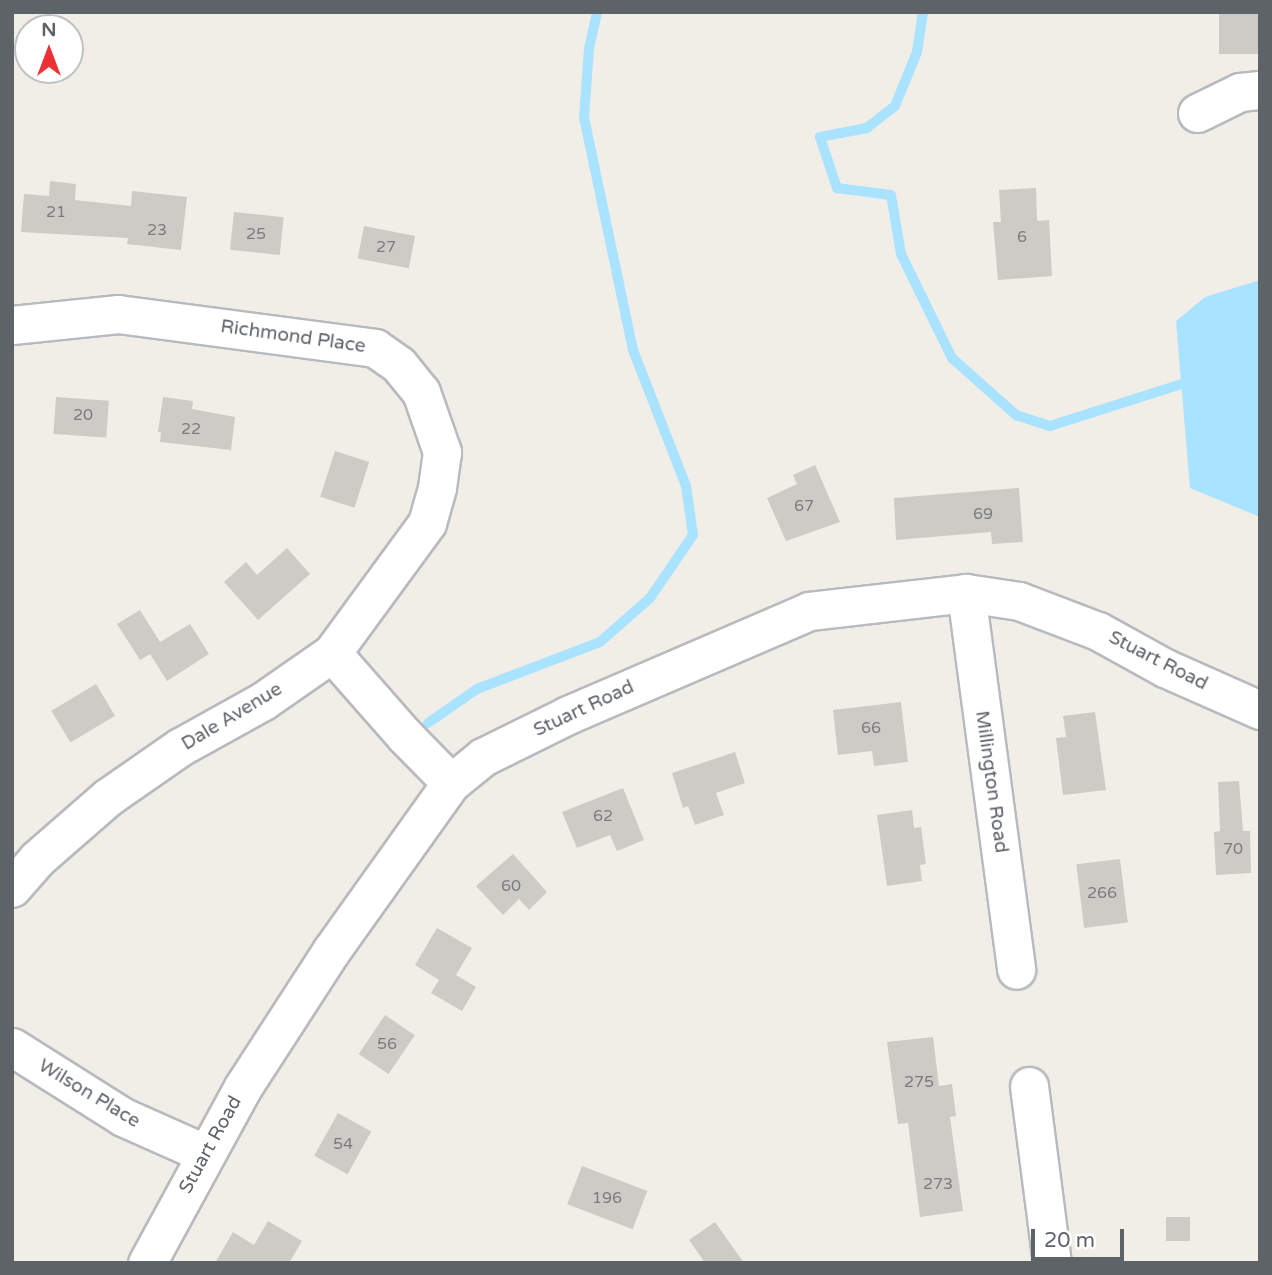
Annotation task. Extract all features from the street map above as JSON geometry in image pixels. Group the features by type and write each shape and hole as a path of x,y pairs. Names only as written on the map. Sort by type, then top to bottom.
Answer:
{"street":[{"path":"1197,113 1240,92 1260,90"},
{"name":"Richmond Place","path":"12,325 118,314 374,348 399,365 421,392 442,452 437,488 427,523"},
{"name":"Dale Avenue","path":"12,888 37,859 108,797 180,747 263,701 332,653 427,523"},
{"name":"Stuart Road","path":"147,1263 243,1087 331,951 451,783 483,757 568,715 809,611 966,593 1019,601 1098,631 1165,668 1260,710"},
{"name":"Millington Road","path":"966,593 1016,970"},
{"path":"332,653 451,783"},
{"name":"Wilson Place","path":"12,1047 123,1117 206,1154"},
{"path":"1030,1086 1052,1263"}],"water":[{"path":"1260,280 1260,517 1190,488 1176,321 1205,297"}],"building":[{"path":"1219,12 1260,12 1260,54 1219,54"},
{"path":"50,181 76,184 75,200 131,206 132,191 187,197 181,250 127,244 128,238 21,232 24,194 49,196"},
{"path":"1036,188 1037,221 1049,220 1052,276 998,280 993,222 1001,222 999,190"},
{"path":"234,212 284,217 280,255 230,250"},
{"path":"364,226 415,236 409,268 358,258"},
{"path":"56,397 109,401 106,438 53,434"},
{"path":"163,397 193,401 192,409 235,417 231,450 160,442 161,432 158,432"},
{"path":"335,451 369,462 354,508 320,497"},
{"path":"815,465 840,522 786,541 767,498 797,484 793,475"},
{"path":"1019,488 1023,542 992,544 991,532 896,540 894,498"},
{"path":"287,548 310,574 258,620 224,582 246,562 257,575"},
{"path":"140,610 160,642 190,624 209,654 167,681 150,654 140,660 117,624"},
{"path":"96,684 115,716 70,742 51,711"},
{"path":"901,702 908,762 874,766 872,751 838,755 833,710"},
{"path":"1095,712 1106,790 1063,795 1056,738 1066,737 1063,716"},
{"path":"735,752 745,783 716,793 724,815 695,825 688,806 683,808 672,773"},
{"path":"1239,781 1243,831 1250,831 1251,873 1216,875 1214,832 1220,831 1218,782"},
{"path":"623,788 644,840 617,851 610,835 577,848 562,812"},
{"path":"912,810 914,828 921,827 926,864 920,865 922,881 887,886 877,815"},
{"path":"513,854 547,892 529,910 519,899 503,915 476,886"},
{"path":"1120,859 1128,923 1084,928 1076,864"},
{"path":"437,928 472,948 456,975 476,987 462,1011 431,993 439,980 415,965"},
{"path":"385,1015 415,1035 389,1074 359,1054"},
{"path":"933,1037 939,1086 952,1084 956,1116 950,1117 963,1211 920,1217 908,1123 898,1124 887,1042"},
{"path":"338,1113 371,1131 347,1174 314,1156"},
{"path":"582,1166 647,1191 633,1229 567,1204"},
{"path":"1166,1217 1190,1217 1190,1241 1166,1241"},
{"path":"268,1221 302,1241 289,1263 215,1263 233,1232 254,1245"},
{"path":"715,1222 744,1263 705,1263 689,1240"}],"waterway":[{"path":"428,723 477,689 600,642 650,598 693,535 686,486 633,350 584,118 589,48 597,12"},
{"path":"923,12 917,52 895,106 867,128 820,137 837,188 891,195 901,254 952,358 1016,415 1050,426 1182,384"}]}
